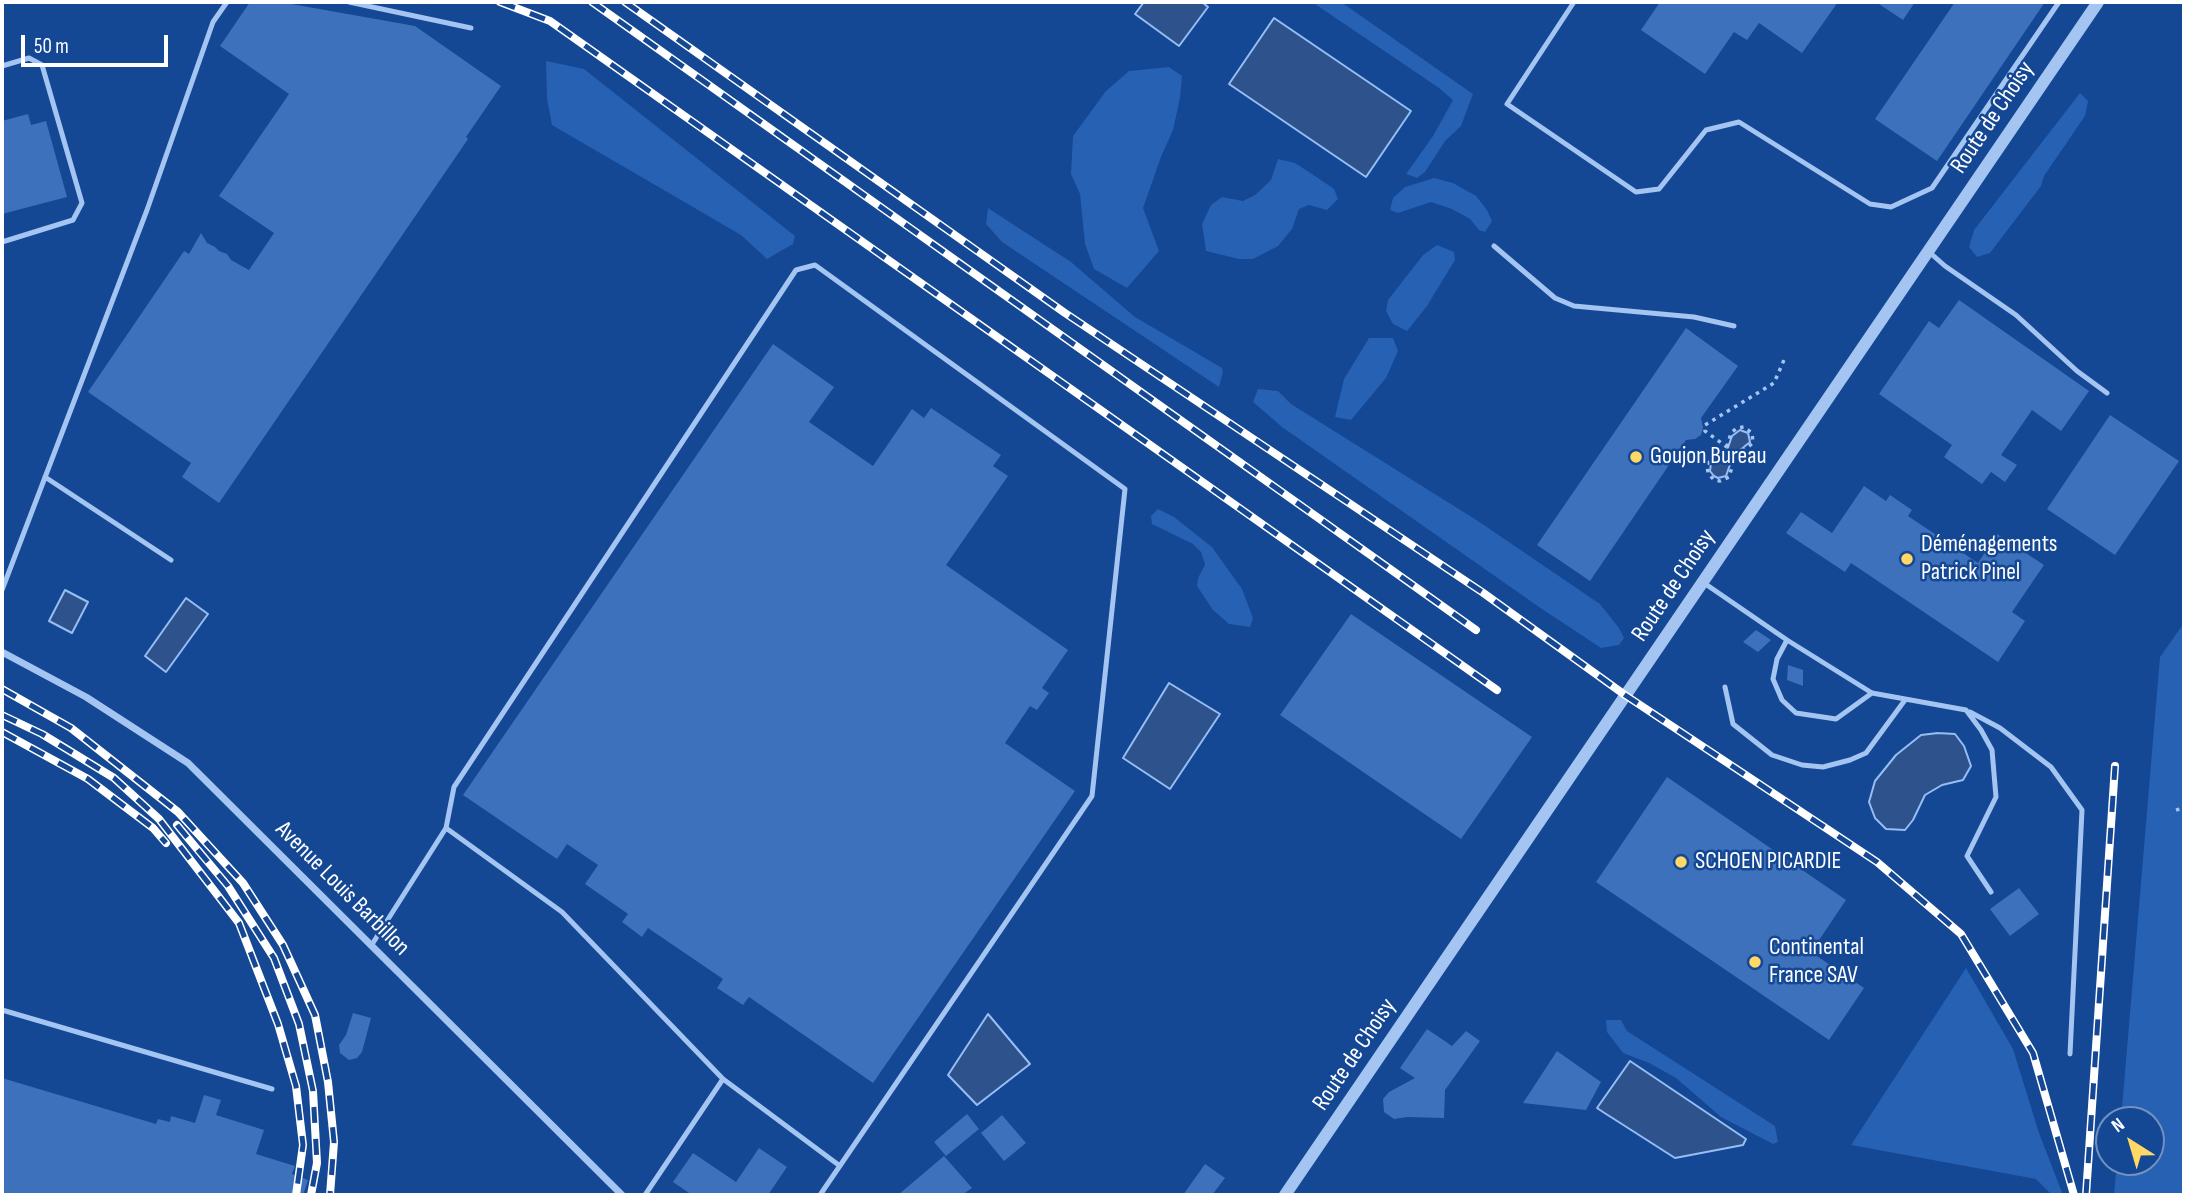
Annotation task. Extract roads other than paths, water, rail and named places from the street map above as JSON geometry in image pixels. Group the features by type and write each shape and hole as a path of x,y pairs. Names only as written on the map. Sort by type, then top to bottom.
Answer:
{"street":[{"name":"Route de Choisy","path":"1285,1195 2098,2"},
{"name":"Avenue Louis Barbillon","path":"2,652 86,697 188,763 622,1195"}],"lane":[{"path":"2,590 147,210 213,22 227,2"},
{"path":"349,2 471,28"},
{"path":"1574,2 1507,104 1636,192 1659,189 1706,131 1739,122 1870,204 1891,207 1933,188 2059,2"},
{"path":"2,66 29,58 42,65 82,203 73,220 2,242"},
{"path":"1494,246 1555,298 1574,306 1694,317 1734,326"},
{"path":"1928,251 1945,266 2016,315 2077,371 2107,393"},
{"path":"371,946 446,828 454,787 796,270 815,265 1125,489 1091,796 820,1195"},
{"path":"45,477 171,560"},
{"path":"1703,582 1787,640 1872,693 1966,710 2000,728 2051,767 2082,810 2070,1054"},
{"path":"1787,640 1777,659 1773,679 1782,700 1796,713 1836,719 1872,693"},
{"path":"1725,687 1733,724 1772,755 1802,765 1822,767 1850,761 1866,752 1905,700"},
{"path":"1966,710 1992,750 1996,797 1967,856 1991,892"},
{"path":"446,828 562,912 723,1079 840,1166"},
{"path":"2,1010 272,1089"},
{"path":"645,1195 723,1079"}],"railway":[{"path":"500,2 550,21 1497,690"},
{"path":"592,2 1476,630"},
{"path":"625,2 1065,313 1482,592 1625,695 1877,862 1961,934 2033,1053 2074,1195"},
{"path":"2,689 71,728 178,812 243,883 283,945 315,1015 328,1082 334,1142 330,1195"},
{"path":"2,715 42,734 114,778 159,819 239,923 278,1024 296,1086 303,1145 296,1195"},
{"path":"2,732 88,779 153,828 166,843"},
{"path":"2086,1195 2115,766"},
{"path":"177,825 228,886 274,958 299,1024 313,1091 317,1163 311,1195"}],"place":[{"name":"Goujon Bureau","path":"1636,457"},
{"name":"Déménagements Patrick Pinel","path":"1907,559"},
{"name":"SCHOEN PICARDIE","path":"1681,862"},
{"name":"Continental France SAV","path":"1755,962"}]}
